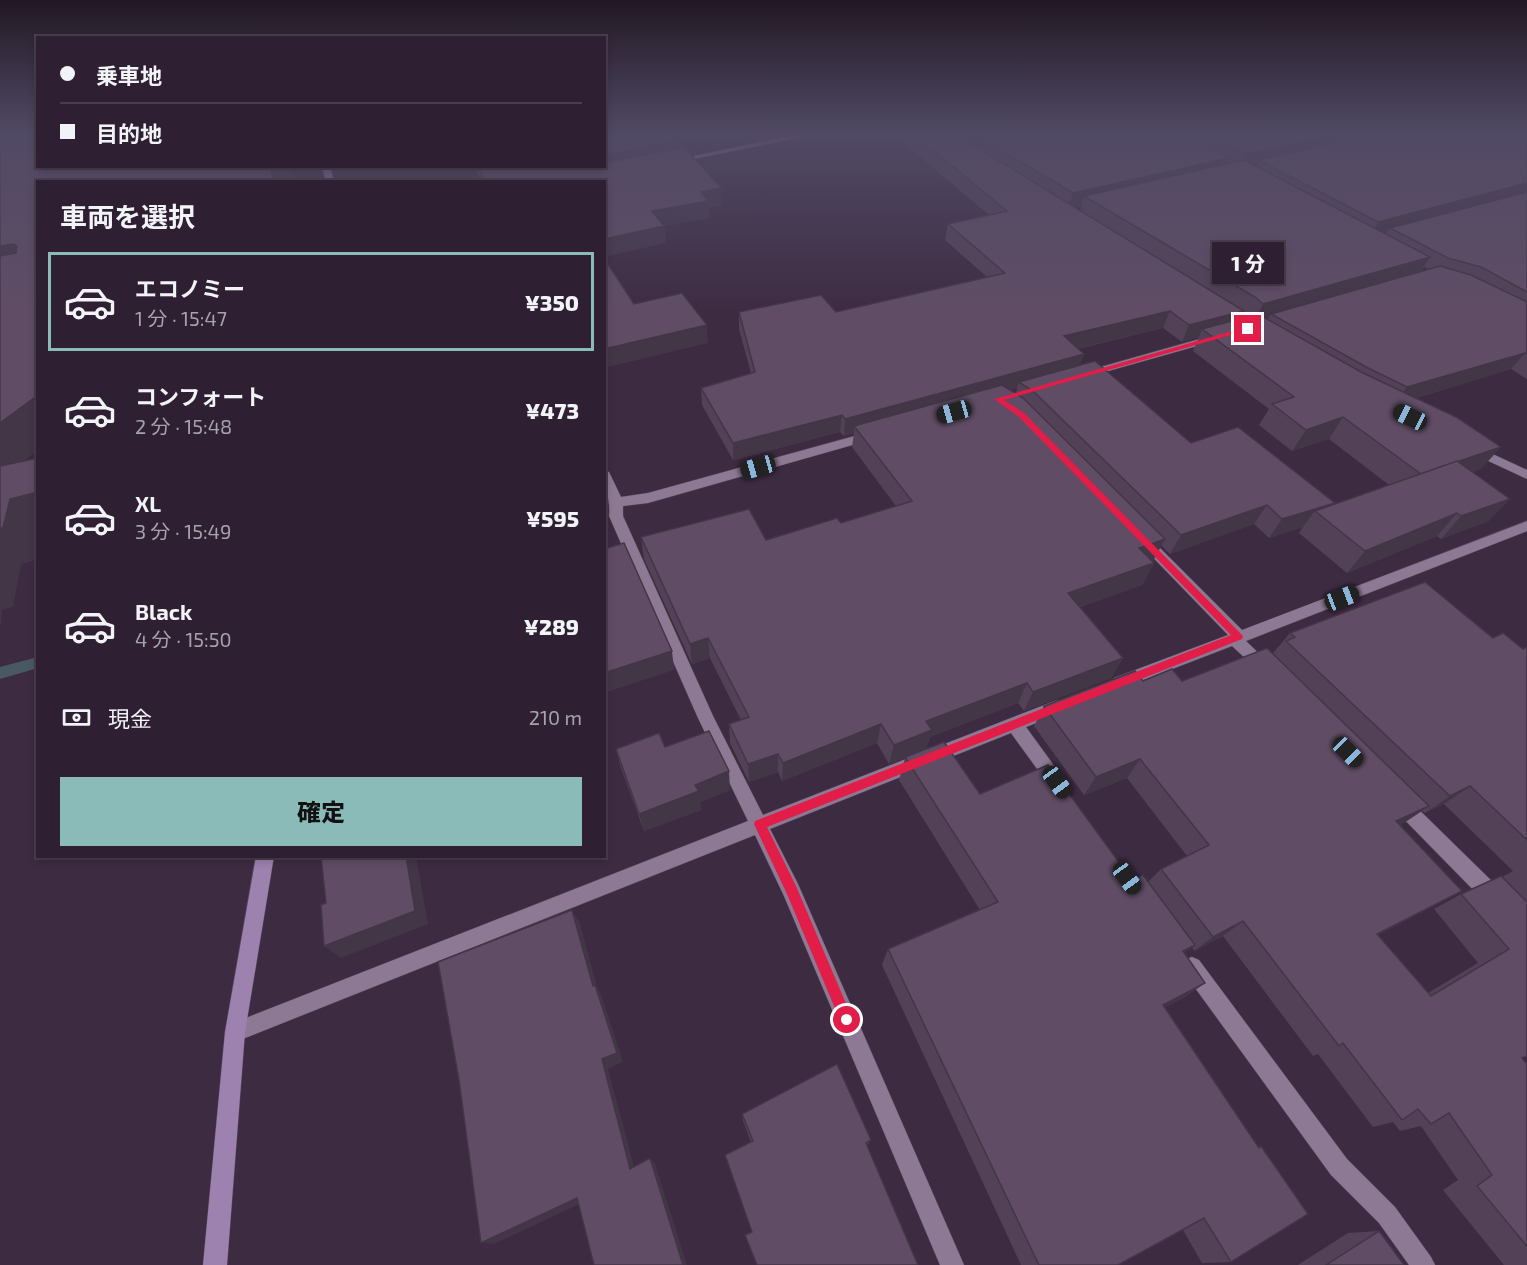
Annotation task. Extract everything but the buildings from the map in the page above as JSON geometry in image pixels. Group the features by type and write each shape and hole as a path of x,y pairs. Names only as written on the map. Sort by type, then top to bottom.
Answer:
{"street":[{"path":"1078,377 1226,335"},
{"path":"616,502 648,498 885,431"},
{"path":"1465,445 1527,475"},
{"path":"606,480 616,502 616,516 647,588 706,718 791,890 952,1265"},
{"path":"1102,690 1527,526"},
{"path":"1138,534 1276,680"},
{"path":"235,1032 1069,703"},
{"path":"1014,724 1071,801"},
{"path":"1385,788 1510,913"},
{"path":"215,1265 235,1032 265,858"},
{"path":"1184,955 1339,1167 1387,1215 1423,1265"}],"waterway":[{"path":"0,673 36,663"}],"route":[{"path":"847,1020 791,890 759,824 1239,636 1022,415 998,399 1248,329"}]}
